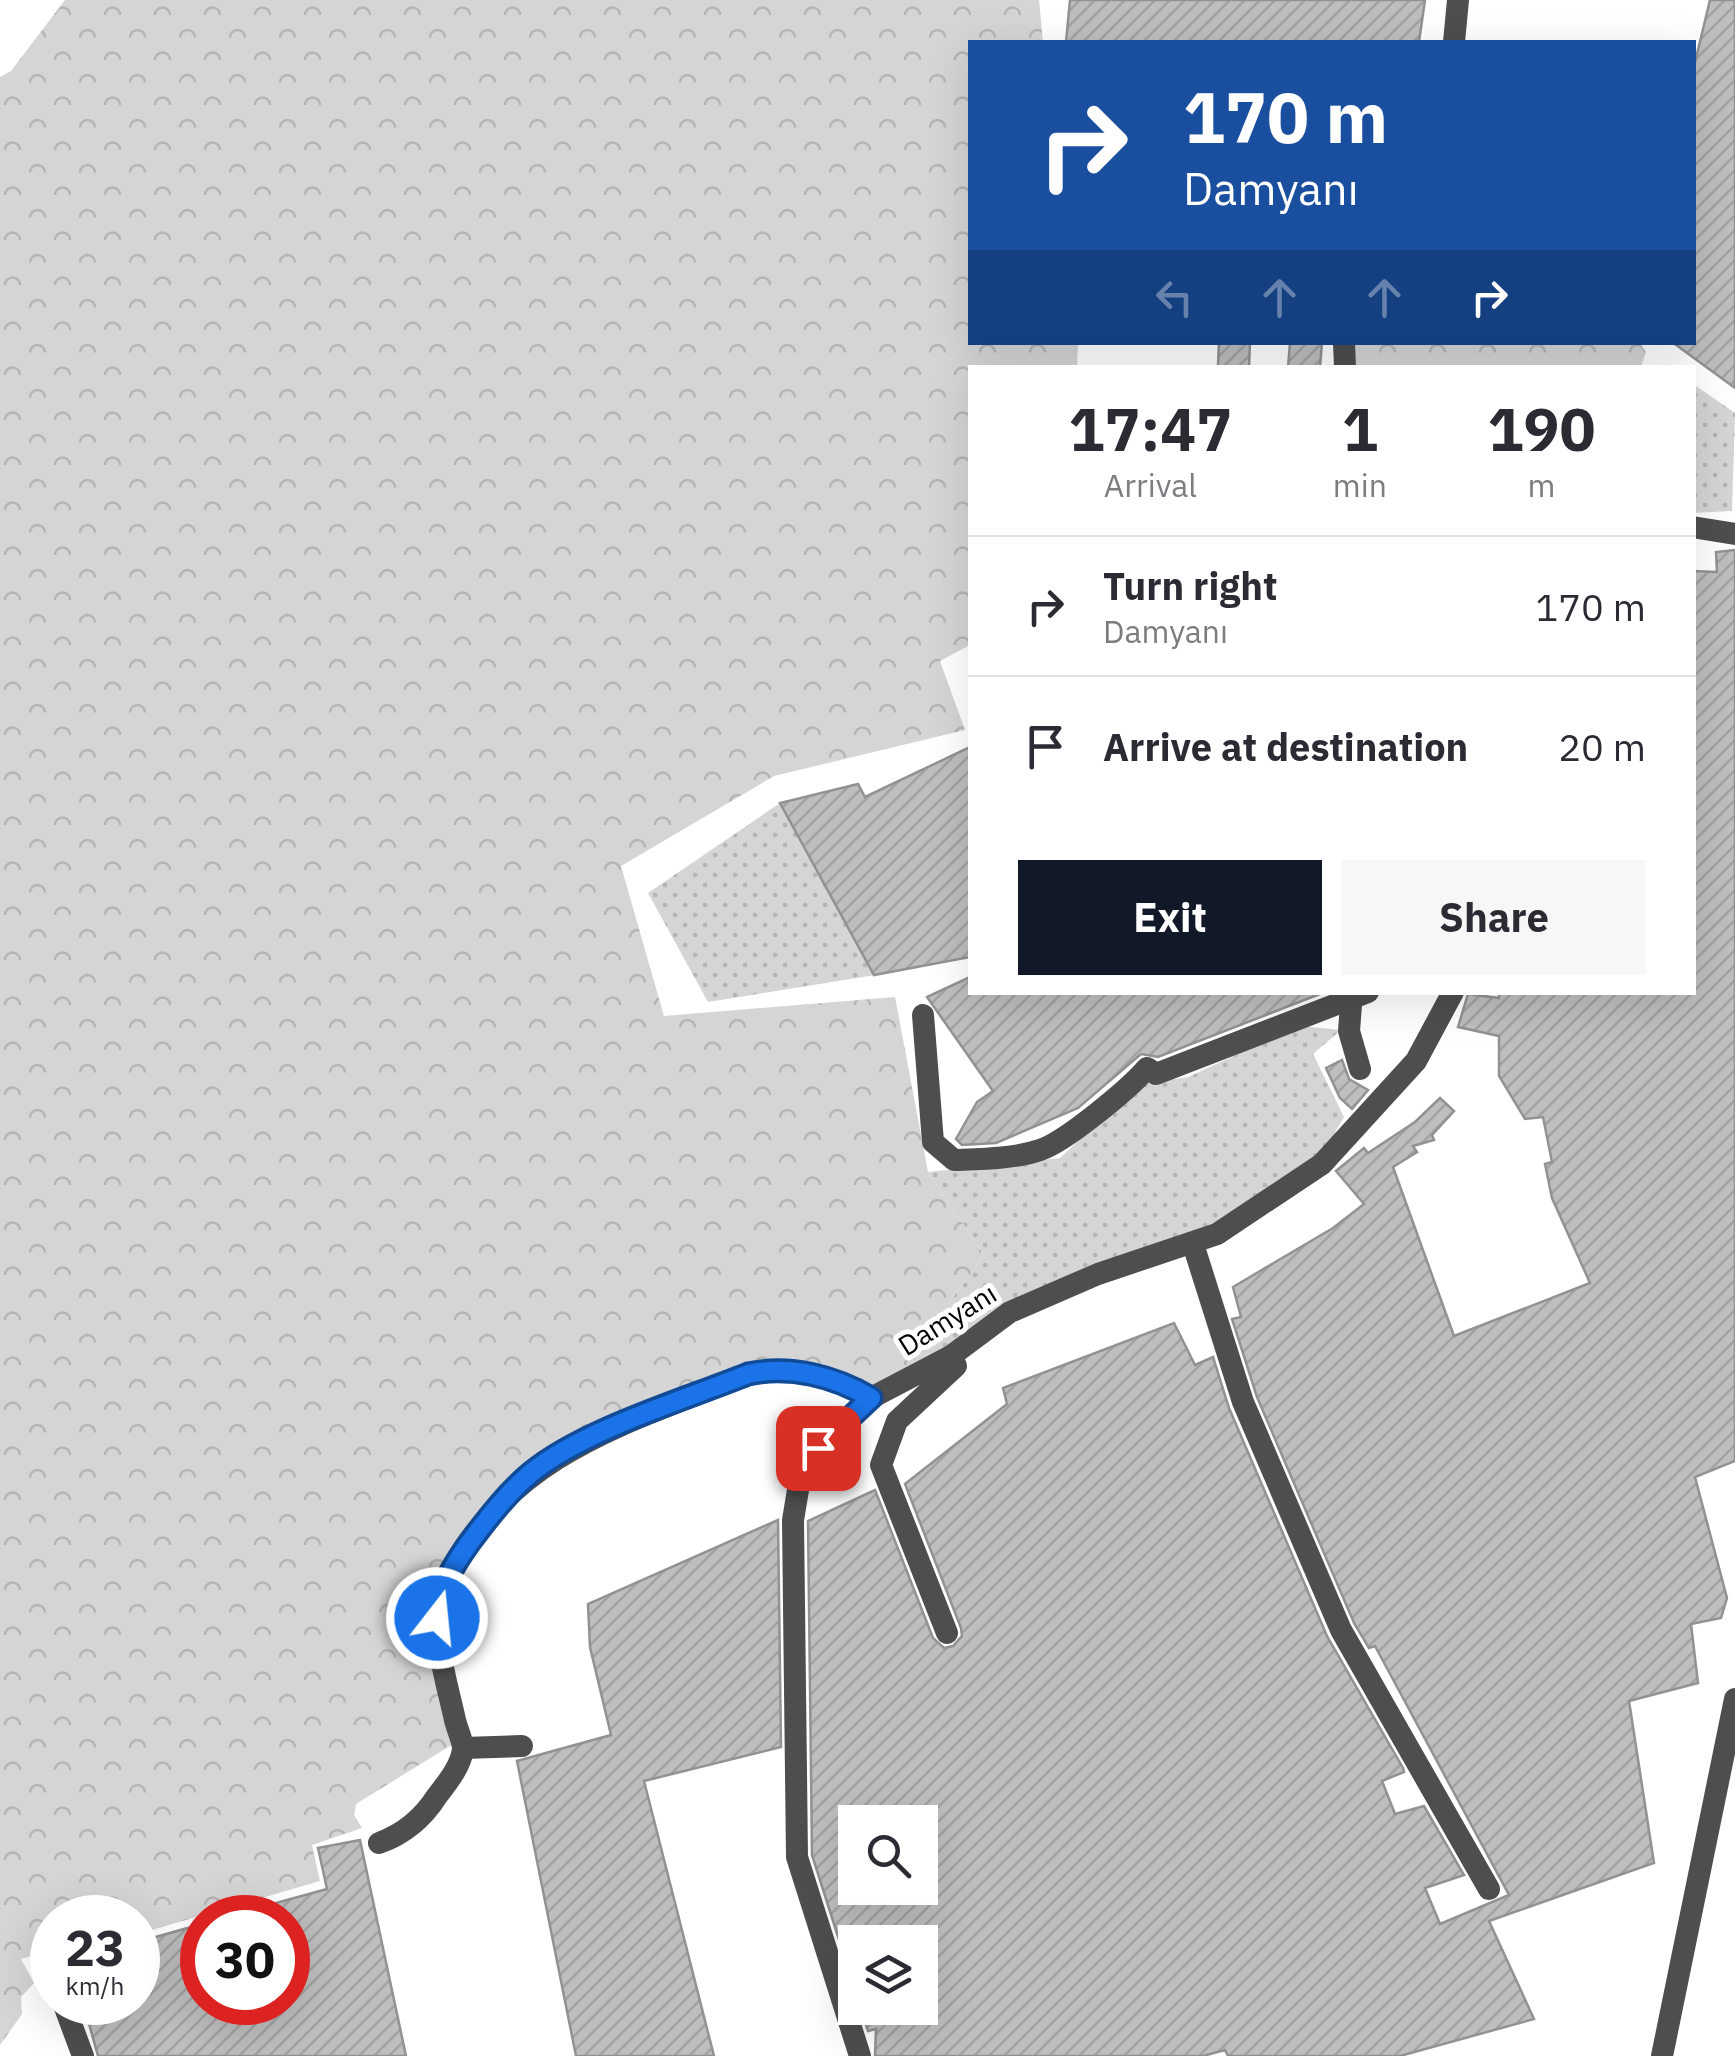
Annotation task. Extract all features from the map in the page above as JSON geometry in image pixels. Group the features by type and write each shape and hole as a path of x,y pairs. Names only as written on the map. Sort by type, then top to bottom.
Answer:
{"street":[{"path":"1454,40 1458,0"},
{"path":"1696,528 1735,534"},
{"path":"923,1015 934,1142 954,1160 998,1158 1044,1150 1125,1093 1147,1068 1156,1074 1189,1063 1355,995"},
{"path":"1357,995 1349,1030 1360,1070"},
{"name":"Damyanı","path":"860,2056 797,1857 793,1520 799,1484 818,1448 871,1398 951,1356 1010,1312 1098,1274 1217,1234 1322,1164 1416,1061 1451,995"},
{"path":"1193,1244 1242,1402 1340,1630 1489,1889"},
{"path":"948,1634 881,1465 898,1421 956,1366 951,1356"},
{"path":"379,1843 400,1836 429,1809 457,1768 463,1748 440,1646 439,1596 450,1570 491,1514 532,1472 579,1444 748,1374 774,1368 800,1371 871,1398"},
{"path":"1662,2056 1735,1698"},
{"path":"463,1748 522,1746"},
{"path":"71,2025 83,2056"}],"green space":[{"path":"65,0 1039,0 1043,40 968,40 968,345 1078,345 1077,365 968,365 968,646 940,661 965,730 774,776 621,866 664,1016 895,997 928,1172 984,1255 918,1345 909,1350 920,1367 873,1388 801,1365 578,1440 445,1568 453,1744 356,1804 354,1815 362,1828 312,1845 320,1881 272,1895 180,1895 180,1922 160,1928 160,1895 30,1895 30,1956 21,1959 30,1976 30,1987 21,1997 22,2014 0,2045 0,77 11,71"},
{"path":"1355,345 1641,345 1646,352 1642,365 1355,365"},
{"path":"1696,386 1735,413 1732,511 1696,513"},
{"path":"780,803 875,975 708,1002 648,893"},
{"path":"1299,1026 1341,1030 1313,1054 1344,1117 1326,1148 1214,1228 1096,1271 920,1367 908,1350 918,1345 984,1255 928,1172 1060,1158 1138,1085 1188,1077"}],"building":[{"path":"1070,0 1425,0 1419,40 1066,40"},
{"path":"1710,0 1735,0 1735,388 1676,345 1696,345 1696,58"},
{"path":"1219,345 1250,345 1249,365 1218,365"},
{"path":"1290,345 1322,345 1320,365 1288,365"},
{"path":"1735,550 1735,1461 1695,1477 1727,1598 1721,1618 1691,1624 1698,1683 1629,1701 1654,1863 1489,1921 1534,2019 1400,2056 1228,2056 1225,2050 1203,2056 875,2056 876,2029 868,2031 866,2025 938,2025 938,1925 838,1925 838,1937 812,1855 808,1521 875,1490 933,1638 944,1648 953,1646 962,1636 961,1628 905,1484 1007,1404 1003,1388 1174,1323 1195,1365 1213,1357 1229,1408 1327,1636 1403,1768 1404,1772 1382,1781 1395,1814 1424,1806 1464,1875 1425,1888 1440,1924 1509,1895 1375,1646 1369,1648 1354,1623 1257,1397 1232,1319 1241,1317 1233,1287 1333,1228 1364,1204 1336,1171 1364,1148 1368,1153 1415,1122 1440,1098 1454,1111 1432,1135 1434,1140 1413,1146 1417,1152 1393,1167 1454,1336 1590,1283 1552,1198 1545,1164 1552,1162 1543,1117 1525,1119 1499,1076 1499,1036 1458,1027 1468,995 1696,995 1696,571 1717,572 1716,552"},
{"path":"968,748 968,957 874,975 780,803 858,784 865,797"},
{"path":"968,978 968,995 1317,995 1158,1057 1141,1054 1078,1108 996,1143 962,1145 956,1139 977,1102 993,1091 927,997"},
{"path":"1342,1060 1349,1079 1368,1090 1352,1109 1340,1098 1326,1068"},
{"path":"778,1520 781,1747 644,1781 714,2056 576,2056 517,1761 611,1735 590,1647 588,1604"},
{"path":"360,1840 406,2056 98,2056 89,2025 160,2025 160,1936 180,1930 180,2025 310,2025 310,1895 305,1895 327,1889 318,1848"}],"route":[{"path":"437,1618 439,1596 450,1570 491,1514 532,1472 579,1444 748,1374 774,1368 800,1371 859,1390 871,1398 818,1448"}]}
